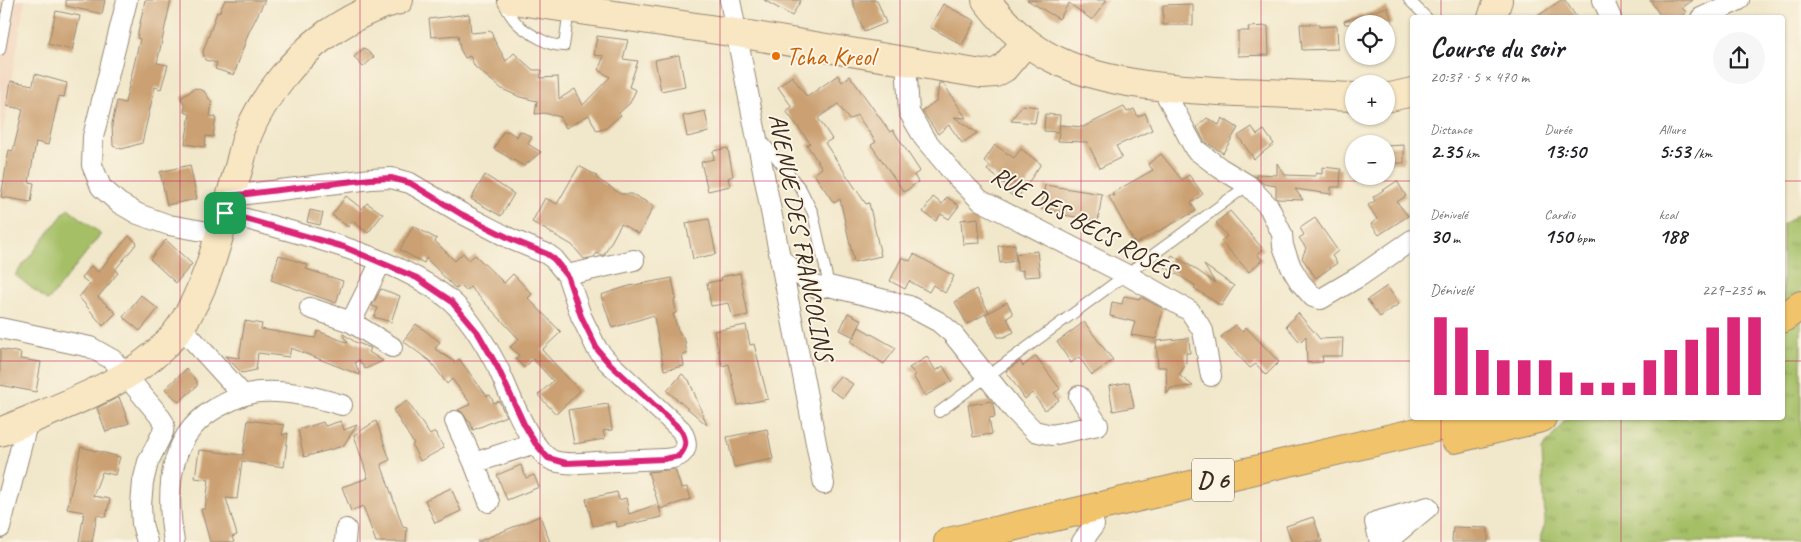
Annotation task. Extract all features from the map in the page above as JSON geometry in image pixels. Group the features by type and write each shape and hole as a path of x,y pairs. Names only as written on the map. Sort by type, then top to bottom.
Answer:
{"main road":[{"path":"1785,296 1801,284"},
{"path":"1785,317 1801,305"},
{"name":"D 6","path":"948,542 1468,420"},
{"name":"D 6","path":"1021,542 1088,533 1534,420"}],"street":[{"path":"127,0 93,137 92,165 101,187 119,203 138,214 168,225 225,214 371,179 391,178 410,183 461,214 554,259 567,275 581,316 597,349 608,362 681,430 685,437 686,446 679,456 674,458 566,463 548,458 535,443 524,424 498,368 478,333 451,301 417,278 344,247 225,214"},
{"path":"0,432 127,376 149,360 181,327 197,295 225,214 248,133 262,107 294,62 320,39 346,22 378,6 396,0"},
{"name":"AVENUE DES FRANCOLINS","path":"730,0 824,484"},
{"path":"986,0 1026,42 1057,61 1092,74 1162,87 1345,97"},
{"path":"1493,15 1498,0"},
{"path":"1603,0 1603,4 1609,15"},
{"path":"1707,15 1739,0"},
{"path":"527,1 569,9 737,33 982,74 996,73 1004,68 1026,42"},
{"name":"RUE DES BECS ROSES","path":"906,61 909,112 924,138 955,175 980,200 1127,275 1190,311 1203,331 1211,376"},
{"path":"1162,87 1195,148 1220,168 1248,185 1268,207 1282,234 1291,267 1300,282 1316,298 1322,299 1360,276 1410,241"},
{"path":"1395,96 1410,92"},
{"path":"780,259 817,288 829,286 909,306 928,316 952,333 1013,409 1034,431 1052,435 1098,425 1079,396"},
{"path":"567,275 634,260"},
{"path":"351,322 381,262"},
{"path":"310,308 351,322 392,347"},
{"path":"181,327 242,395"},
{"path":"0,328 90,347 113,360 158,414 164,423 163,432 148,462 143,482 141,505 142,524 147,542"},
{"path":"174,542 170,499 172,476 178,451 187,433 210,410 242,395 260,392 298,394 342,405"},
{"path":"0,528 28,420"},
{"path":"455,421 489,502"},
{"path":"474,463 535,443"},
{"path":"1380,542 1375,522 1428,507 1386,542"}],"lane":[{"path":"0,50 9,0"},
{"path":"503,0 509,14 523,30 555,46 564,46 569,9"},
{"path":"1409,0 1424,15"},
{"path":"755,132 801,189 813,213 829,286"},
{"path":"939,412 1248,185"}],"shaded area":[{"path":"0,0 25,0 0,150"}],"green space":[{"path":"68,208 101,234 48,301 15,275"},
{"path":"1801,212 1801,542 1539,542 1545,524 1542,449 1565,420 1785,420 1785,223"}],"building":[{"path":"66,0 105,0 102,14 66,6"},
{"path":"145,0 171,0 157,63 168,65 161,89 155,87 142,143 122,149 113,146 112,124 117,101 125,103 140,39 137,38"},
{"path":"225,0 265,0 248,34 234,75 215,69 217,63 205,60 203,52 217,12 219,13"},
{"path":"764,0 801,0 792,16"},
{"path":"852,0 877,0 886,23 864,32"},
{"path":"1027,0 1107,0 1092,20 1069,3 1059,19"},
{"path":"1561,0 1565,0 1575,15 1539,15"},
{"path":"1650,0 1693,0 1682,8 1686,12 1682,15 1660,15"},
{"path":"943,4 975,21 962,45 930,27"},
{"path":"1193,4 1193,25 1163,25 1163,5"},
{"path":"1387,7 1390,15 1362,15"},
{"path":"56,11 80,16 72,50 48,44"},
{"path":"469,14 471,33 492,31 493,38 506,61 514,53 533,70 542,70 540,78 558,77 559,99 575,89 583,105 610,77 598,70 604,56 594,55 597,36 628,40 623,59 638,61 629,87 636,90 630,103 619,113 621,115 606,128 597,131 589,115 566,128 565,123 562,123 561,117 544,113 535,114 537,101 520,97 502,89 475,67 470,56 465,58 460,49 458,35 431,37 429,19"},
{"path":"1300,24 1319,24 1319,27 1337,26 1338,49 1302,50"},
{"path":"1268,26 1269,55 1238,56 1238,31 1249,31 1248,27"},
{"path":"364,48 374,57 363,67 354,57"},
{"path":"679,55 685,86 661,91 655,60"},
{"path":"35,74 67,83 64,97 59,96 48,145 36,142 29,182 34,183 31,202 1,197 9,150 13,151 23,109 7,106 11,81 33,85"},
{"path":"838,75 842,82 850,76 890,132 893,130 920,171 914,175 918,182 904,192 871,145 876,142 857,115 849,120 838,104 818,118 832,139 825,143 866,204 869,203 881,256 854,262 840,199 834,203 814,174 822,168 807,145 810,143 786,111 792,107 778,87 792,76 807,97"},
{"path":"939,83 943,83 966,118 954,117 977,133 962,143 949,125 938,134 922,111 937,100"},
{"path":"195,88 204,91 212,103 210,116 216,117 213,137 206,136 205,147 185,144 190,114 184,112 185,106 181,98"},
{"path":"1022,105 1038,107 1035,123 1011,121"},
{"path":"1124,107 1127,112 1134,109 1138,117 1145,113 1152,130 1116,146 1122,157 1100,168 1087,142 1058,141 1060,125 1083,127"},
{"path":"705,111 709,132 687,137 683,116"},
{"path":"1045,114 1060,115 1059,132 1044,131"},
{"path":"1207,118 1219,125 1222,118 1238,128 1223,153 1204,141 1197,127"},
{"path":"1252,127 1257,135 1264,130 1274,144 1254,159 1238,136"},
{"path":"508,131 517,137 520,131 532,137 528,144 541,152 524,166 494,149 503,132"},
{"path":"995,145 1014,158 1021,149 1041,164 1017,199 1003,189 1006,184 987,170 990,166 984,161"},
{"path":"1404,145 1404,163 1395,163 1395,146"},
{"path":"728,148 733,176 728,178 730,186 708,191 701,162 714,159 713,151"},
{"path":"1161,154 1182,180 1189,175 1203,194 1191,203 1196,211 1135,244 1108,195 1114,196 1112,193 1153,170 1148,164"},
{"path":"1277,163 1285,175 1315,176 1316,173 1322,174 1322,167 1341,169 1340,187 1331,187 1331,194 1295,189 1303,200 1277,199 1276,186 1264,184 1256,177 1257,174 1277,175"},
{"path":"190,165 197,199 167,205 160,172"},
{"path":"579,166 597,176 596,178 621,194 632,194 654,206 639,234 621,224 604,255 597,253 594,257 584,259 572,245 532,222 545,198 557,204"},
{"path":"485,175 514,194 501,216 471,199"},
{"path":"1397,181 1406,196 1397,202 1408,216 1379,235 1371,224 1377,219 1368,205 1375,201 1373,197 1391,185 1395,185"},
{"path":"1045,185 1102,194 1098,221 1041,209"},
{"path":"346,196 362,209 367,203 383,214 368,233 352,221 348,227 332,215"},
{"path":"933,197 942,204 947,197 959,206 949,219 941,214 936,221 923,212"},
{"path":"310,210 323,213 320,225 307,222"},
{"path":"1230,211 1263,249 1257,254 1262,260 1249,272 1221,241 1227,236 1216,223"},
{"path":"978,218 980,243 963,244 961,220"},
{"path":"1315,218 1338,251 1332,256 1337,263 1316,278 1302,258 1306,248 1299,238 1304,235 1300,228"},
{"path":"709,219 716,254 693,259 686,223"},
{"path":"413,226 437,239 435,241 455,261 463,253 469,260 475,255 504,283 513,274 532,294 528,298 561,332 542,350 580,391 556,414 538,395 553,381 533,359 524,368 516,359 519,355 510,347 519,339 470,287 466,291 460,285 456,289 426,258 424,263 400,250"},
{"path":"129,236 137,243 115,270 118,273 98,297 116,313 103,326 79,297 90,284 82,278 91,266 98,272"},
{"path":"166,240 192,264 176,283 150,259"},
{"path":"1015,244 1015,254 1037,251 1040,276 1023,277 1023,270 1017,271 1016,256 1016,261 1000,263 998,246"},
{"path":"914,254 954,276 945,293 933,285 929,292 909,281 905,289 890,281 902,257 910,261"},
{"path":"279,255 308,265 306,269 343,281 336,303 271,280"},
{"path":"1172,255 1215,283 1204,265 1234,286 1221,306 1194,288 1196,286 1165,267"},
{"path":"740,273 748,315 733,318 729,303 711,306 707,283 722,280 721,277"},
{"path":"672,278 676,299 674,300 676,313 673,314 678,330 685,341 687,354 682,355 684,366 664,370 654,317 651,316 612,328 601,295 629,286"},
{"path":"1387,286 1399,304 1380,317 1367,300"},
{"path":"381,289 400,296 391,322 374,317 378,308 372,306"},
{"path":"976,289 989,312 967,324 955,302"},
{"path":"141,295 158,309 140,331 123,317"},
{"path":"1124,296 1140,299 1141,297 1163,309 1156,339 1131,335 1135,322 1110,316 1112,302 1122,304"},
{"path":"1007,302 1013,314 1007,318 1014,332 1004,337 998,337 986,314"},
{"path":"848,313 862,320 854,337 840,330"},
{"path":"1298,313 1320,339 1343,338 1342,356 1322,356 1323,362 1307,363 1306,336 1300,342 1286,326"},
{"path":"245,321 262,324 261,329 315,338 318,331 348,343 342,333 355,342 371,348 369,352 383,361 365,369 359,360 355,362 360,375 291,348 289,357 258,353 256,370 242,373 225,356 239,358"},
{"path":"1084,322 1113,360 1092,375 1079,357 1071,363 1057,342"},
{"path":"416,324 440,342 435,349 455,362 459,359 487,396 490,395 494,403 499,401 506,416 473,430 470,421 458,410 471,404 452,379 447,384 431,362 403,341"},
{"path":"746,325 750,345 754,344 768,399 738,405 729,364 722,366 714,331"},
{"path":"1235,325 1242,332 1246,327 1279,362 1266,375 1256,364 1250,368 1221,337"},
{"path":"859,327 896,348 884,364 851,342"},
{"path":"1189,338 1190,353 1186,353 1186,364 1179,375 1193,386 1171,388 1167,394 1166,367 1158,367 1156,341"},
{"path":"0,349 21,353 20,359 41,362 36,392 0,385"},
{"path":"1036,356 1060,389 1054,393 1059,400 1045,410 1032,393 1025,399 1006,371 1020,361 1023,366"},
{"path":"927,357 936,371 943,366 952,381 925,396 913,376 916,374 909,368"},
{"path":"186,369 197,381 197,386 179,402 165,389"},
{"path":"682,374 689,380 707,425 667,391"},
{"path":"840,376 853,384 843,398 829,389"},
{"path":"1129,382 1134,407 1113,411 1109,386"},
{"path":"119,397 129,423 106,432 97,408"},
{"path":"407,401 430,435 435,432 444,448 420,461 412,445 414,444 393,410"},
{"path":"991,401 995,417 989,418 992,434 973,437 968,405"},
{"path":"608,404 612,430 603,431 605,439 574,444 568,410"},
{"path":"248,420 284,425 282,435 288,433 284,467 242,461 237,499 226,498 237,535 232,537 234,542 210,542 201,509 205,509 209,480 195,478 199,450 243,455"},
{"path":"341,421 344,430 357,425 343,446 304,457 298,430 323,422 325,426"},
{"path":"376,421 390,460 381,464 403,527 407,528 406,542 376,542 363,506 351,511 342,487 368,478 354,435"},
{"path":"767,429 773,459 734,467 727,437"},
{"path":"81,447 120,457 115,475 102,472 93,496 110,499 106,517 97,515 92,542 79,542 84,512 67,509"},
{"path":"521,465 526,478 534,475 539,487 507,500 497,475"},
{"path":"675,469 681,488 687,487 691,499 660,509 648,472"},
{"path":"451,488 461,511 435,523 425,500"},
{"path":"617,492 619,500 626,498 629,514 658,504 662,517 617,527 616,521 593,526 586,499"},
{"path":"540,516 550,542 477,542"},
{"path":"1313,517 1322,542 1292,542 1286,526"},
{"path":"1453,527 1488,528 1488,542 1452,542"}],"place":[{"name":"Tcha Kreol","path":"776,56"}],"route":[{"path":"391,178 410,183 461,214 513,240 547,254 554,259 567,275 581,316 597,349 608,362 681,430 685,437 686,446 684,451 674,458 645,460 566,463 548,458 535,443 524,424 498,368 478,333 451,301 417,278 344,247 225,213 230,196 391,178"}]}
